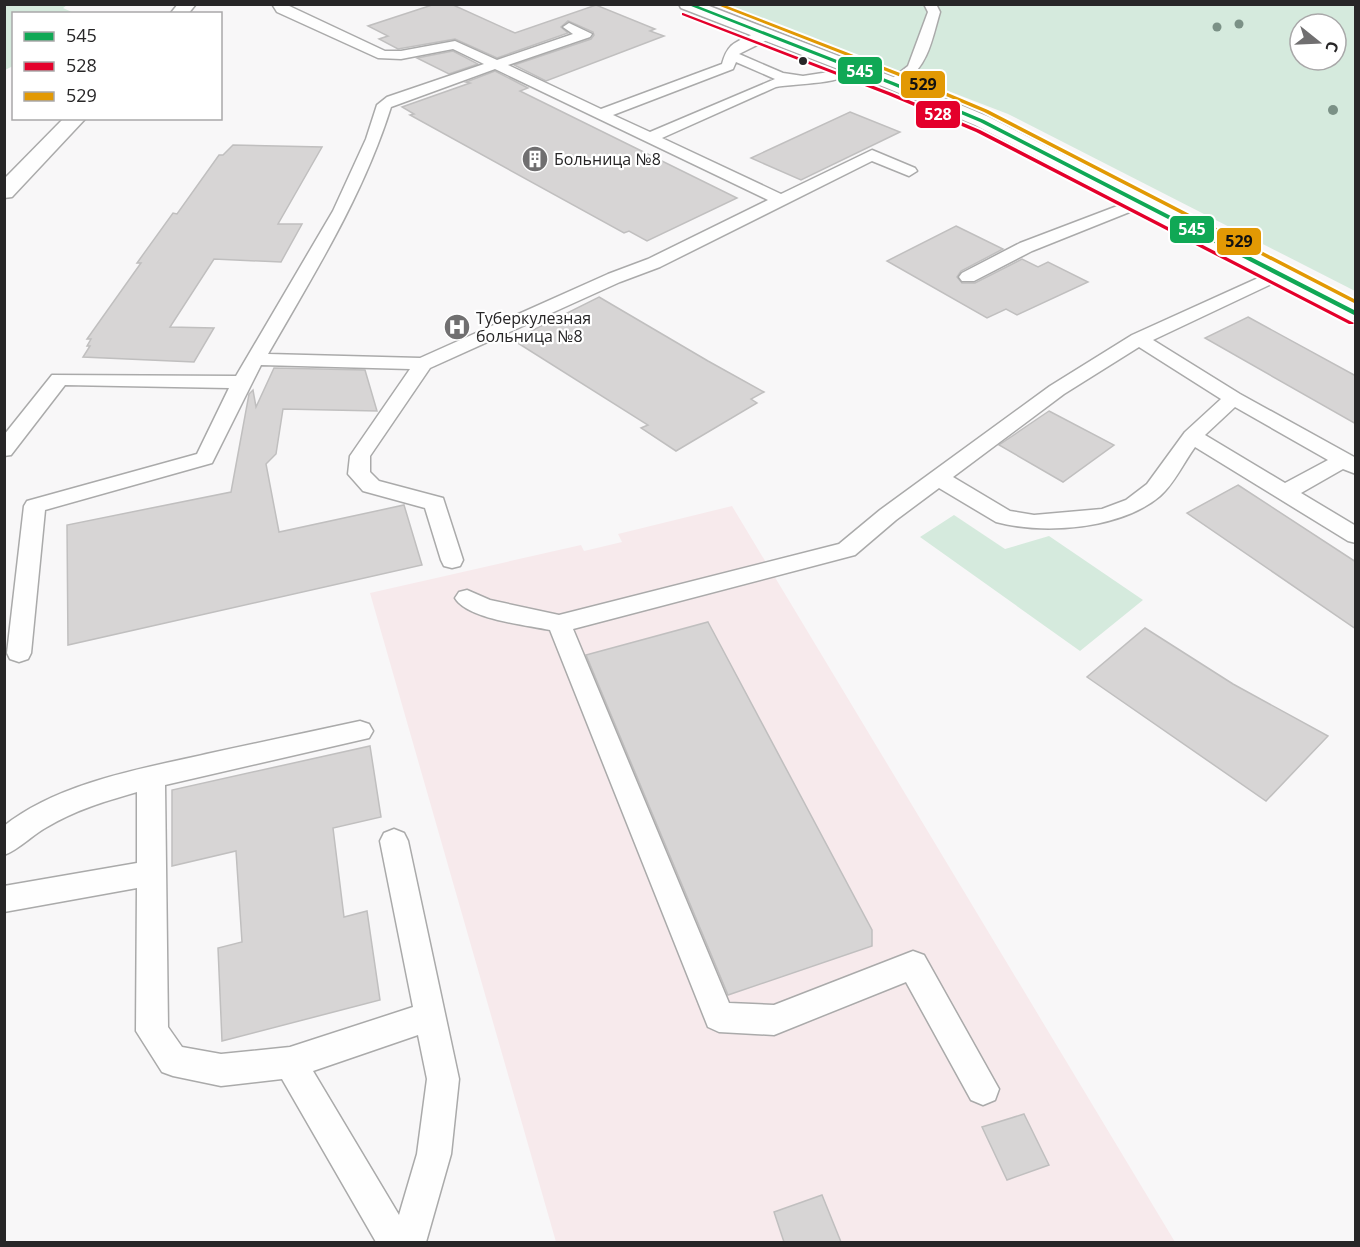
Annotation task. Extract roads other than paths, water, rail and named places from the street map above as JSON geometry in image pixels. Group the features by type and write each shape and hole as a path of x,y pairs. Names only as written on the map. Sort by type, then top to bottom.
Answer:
{"main road":[{"path":"687,4 894,84 1022,140 1356,314"},
{"path":"4,192 73,120"}],"lane":[{"path":"278,4 281,9 383,55 395,57 440,45 455,45 599,116 781,200"},
{"path":"894,84 914,68 934,12 930,4"},
{"path":"19,653 35,506 205,458 242,382 341,212 373,138 384,105 392,100 585,34 569,27"},
{"path":"599,116 728,66 731,54 737,48 768,34"},
{"path":"731,54 788,81"},
{"path":"649,138 772,84 788,81 816,81 853,68"},
{"path":"256,359 423,364 614,278 654,263 872,155 909,171"},
{"path":"968,277 1026,248 1141,202"},
{"path":"467,598 484,607 560,624 847,550 888,515 1057,390 1139,339 1278,274"},
{"path":"1139,339 1233,398 1349,464"},
{"path":"423,364 360,456 359,474 371,486 435,503 452,560"},
{"path":"4,450 59,379 242,382"},
{"path":"939,478 1004,517 1034,522 1106,516 1134,505 1155,489 1192,436 1233,398"},
{"path":"1192,436 1356,536"},
{"path":"1286,492 1349,464"},
{"path":"560,624 719,1017 774,1020 913,965 983,1089"},
{"path":"4,843 22,827 77,798 151,777 360,731"},
{"path":"151,777 152,1031 173,1061 221,1070 290,1063 428,1017"},
{"path":"394,841 428,1017 443,1079 434,1154 408,1242"},
{"path":"4,899 153,873"},
{"path":"290,1063 395,1242"}],"place":[{"name":"Больница №8","path":"535,159"},
{"name":"Туберкулезная больница №8","path":"457,327"}]}
